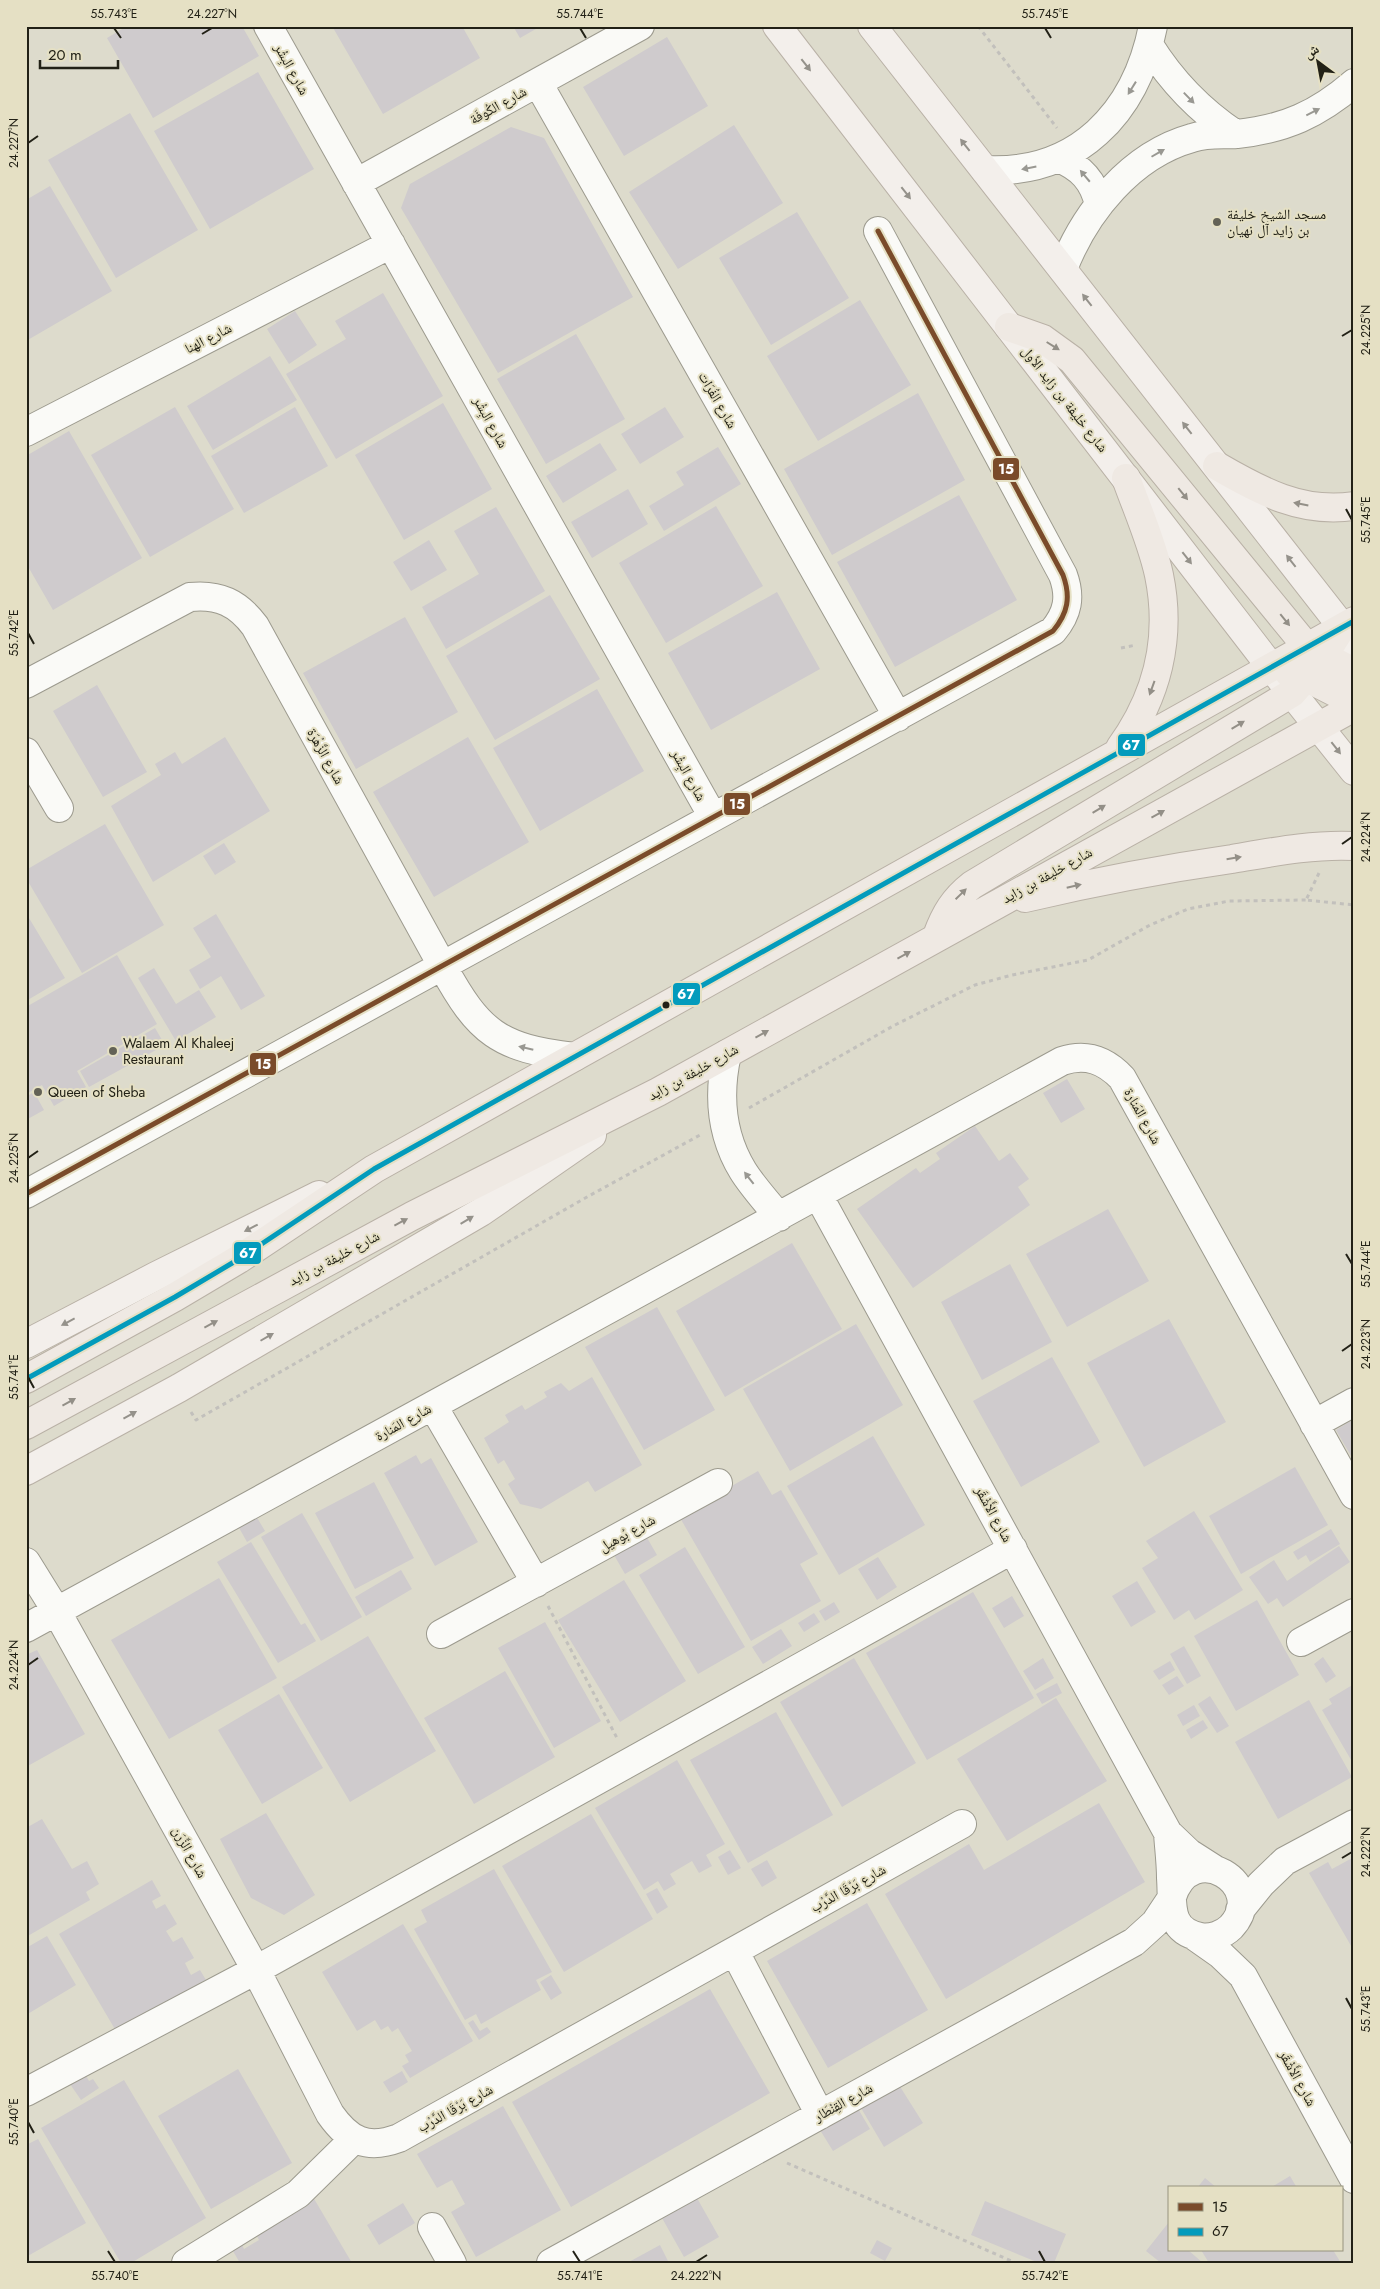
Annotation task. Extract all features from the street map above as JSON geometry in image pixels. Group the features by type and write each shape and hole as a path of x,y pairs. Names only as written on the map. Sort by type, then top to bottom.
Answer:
{"highway":[{"path":"1009,327 1043,339 1059,349 1084,372 1315,652 1351,690"},
{"path":"1217,466 1266,494 1290,502 1329,508 1354,506"},
{"path":"1118,751 1134,728 1150,695 1162,653 1163,621 1159,574 1126,478"},
{"path":"26,1379 175,1297 239,1259 374,1169 1118,751 1271,667 1315,652 1350,630"},
{"path":"938,936 943,919 952,904 972,885 1300,686 1315,652"},
{"path":"1300,686 1351,690"},
{"path":"1319,726 1351,690"},
{"name":"شارع خليفة بن زايد","path":"26,1425 412,1216 658,1092 1319,726"},
{"path":"992,906 1097,881 1142,873 1310,846 1343,845"}],"main road":[{"name":"شارع خليفة بن زايد الأول","path":"777,26 1271,667 1300,686 1319,726 1354,770"},
{"path":"872,26 1217,466 1350,630"},
{"path":"29,1476 481,1212 658,1092"},
{"path":"26,1344 156,1276 374,1169"}],"street":[{"name":"شارع البِشْر","path":"268,26 713,818"},
{"name":"شارع الكُوفَة","path":"356,183 640,26"},
{"path":"985,170 1022,169 1066,154 1104,124 1134,87 1151,35"},
{"path":"1151,35 1178,86 1208,115 1235,134"},
{"name":"شارع الفُرَات","path":"538,83 898,717"},
{"path":"1063,269 1078,235 1099,205 1136,168 1154,155 1192,138 1212,134 1235,134 1257,131 1297,120 1331,102 1354,83"},
{"path":"1066,154 1086,176 1097,195 1099,205"},
{"path":"26,1194 1053,631 1066,612 1068,600 1067,587 1063,575 878,231"},
{"name":"شارع الهنا","path":"26,432 391,244"},
{"name":"شارع الزَّهْرَة","path":"26,684 190,597 212,596 237,606 255,626 442,967 467,1008 494,1034 522,1048 574,1056"},
{"path":"26,752 60,808"},
{"path":"727,1054 722,1094 727,1134 744,1171 779,1216"},
{"name":"شارع المَنارة","path":"26,1628 1062,1061 1084,1057 1096,1059 1115,1071 1128,1088 1354,1495"},
{"name":"شارع الأَشْقَر","path":"818,1195 1168,1833 1189,1853 1217,1870"},
{"path":"1314,1424 1354,1402"},
{"path":"433,1406 536,1583"},
{"name":"شارع بُوهيل","path":"441,1634 718,1483"},
{"path":"26,2092 256,1970 1013,1549"},
{"name":"شارع الزِّرَن","path":"26,1562 57,1612 256,1970 330,2114 342,2130 354,2139"},
{"path":"1301,1642 1354,1613"},
{"name":"شارع بَرْقَا الدَّرْب","path":"354,2139 376,2144 399,2138 962,1824"},
{"path":"1285,1861 1217,1870 1195,1870 1180,1880 1172,1898 1173,1916 1183,1929 1202,1938 1228,1930 1261,1884 1285,1861 1354,1824"},
{"name":"شارع الأَشْقَر","path":"1168,1833 1172,1898"},
{"path":"1217,1870 1233,1880 1238,1887 1240,1912"},
{"name":"شارع القِنْطَار","path":"551,2263 1134,1942 1156,1923 1172,1898"},
{"name":"شارع الأَشْقَر","path":"1240,1912 1239,1945 1243,1976"},
{"name":"شارع الأَشْقَر","path":"1191,1934 1220,1954 1243,1976 1354,2179"},
{"name":"شارع القِنْطَار","path":"1134,1942 1191,1934"},
{"path":"735,1952 820,2115"},
{"path":"186,2263 298,2194 354,2139"},
{"path":"432,2227 452,2263"}],"path":[{"path":"978,26 1066,154"},
{"path":"1343,845 1306,900 1354,905"},
{"path":"536,1583 630,1763"},
{"path":"757,2150 1016,2263"}],"building":[{"path":"127,26 242,26 259,56 153,118 107,38"},
{"path":"332,26 462,26 480,58 383,114"},
{"path":"513,26 541,26 520,38"},
{"path":"667,37 708,106 624,156 583,87"},
{"path":"258,72 314,169 210,229 154,131"},
{"path":"130,113 198,230 116,278 48,160"},
{"path":"734,125 783,203 678,269 629,192"},
{"path":"511,127 544,138 633,297 498,373 401,208 410,184"},
{"path":"50,186 112,291 26,341 26,200"},
{"path":"797,212 849,298 771,345 719,258"},
{"path":"383,293 443,396 336,459 286,374 346,339 335,321"},
{"path":"860,300 911,385 818,441 767,356"},
{"path":"295,311 317,345 289,364 267,329"},
{"path":"576,334 625,419 546,464 497,379"},
{"path":"270,356 297,400 213,450 187,406"},
{"path":"918,393 965,480 832,555 784,469"},
{"path":"443,403 492,489 404,540 355,455"},
{"path":"175,407 234,509 150,557 91,455"},
{"path":"295,407 328,466 244,513 211,456"},
{"path":"665,407 684,437 640,464 621,434"},
{"path":"69,431 142,558 53,610 26,563 26,456"},
{"path":"600,443 617,470 563,503 546,476"},
{"path":"718,447 741,484 664,531 649,506 684,485 676,472"},
{"path":"628,489 648,524 592,558 571,522"},
{"path":"959,495 1017,600 895,667 837,562"},
{"path":"716,506 763,586 666,643 619,563"},
{"path":"496,507 545,591 446,649 422,607 479,574 454,531"},
{"path":"429,540 447,570 411,591 393,562"},
{"path":"777,592 820,669 711,730 668,653"},
{"path":"550,595 600,679 495,740 446,656"},
{"path":"405,617 458,712 356,769 303,673"},
{"path":"97,685 147,772 103,797 53,711"},
{"path":"597,689 644,771 540,831 493,748"},
{"path":"225,737 270,811 153,882 111,806 161,775 155,764 175,752 182,764"},
{"path":"468,737 529,842 434,897 373,792"},
{"path":"105,824 164,925 82,973 26,878 26,870"},
{"path":"224,843 236,862 215,875 203,856"},
{"path":"26,913 65,978 26,1001"},
{"path":"216,914 265,996 241,1010 221,976 200,989 189,970 211,957 193,928"},
{"path":"117,955 157,1024 77,1071 86,1087 54,1106 42,1085 26,1094 26,1007"},
{"path":"154,968 176,1004 199,990 216,1017 176,1041 138,978"},
{"path":"155,1028 165,1045 89,1087 80,1071"},
{"path":"1067,1079 1085,1109 1061,1123 1043,1093"},
{"path":"34,1092 44,1110 26,1120 26,1097"},
{"path":"975,1126 999,1161 1010,1153 1029,1179 1018,1187 1030,1205 913,1288 857,1209 916,1168 920,1173 940,1159 936,1153"},
{"path":"1108,1209 1149,1281 1067,1327 1026,1254"},
{"path":"792,1243 842,1329 725,1397 676,1311"},
{"path":"1010,1264 1052,1342 982,1380 941,1302"},
{"path":"657,1307 715,1410 644,1450 585,1347"},
{"path":"1169,1319 1226,1422 1144,1467 1087,1363"},
{"path":"856,1324 903,1405 790,1471 743,1389"},
{"path":"1052,1357 1100,1442 1021,1487 973,1401"},
{"path":"592,1377 642,1465 595,1492 588,1481 541,1509 520,1504 508,1484 515,1479 504,1460 498,1464 484,1438 509,1422 505,1415 522,1405 525,1410 547,1397 544,1392 561,1383 569,1391"},
{"path":"1354,1419 1354,1461 1336,1430"},
{"path":"873,1436 925,1525 839,1575 787,1486"},
{"path":"416,1455 421,1464 431,1458 478,1542 435,1566 384,1473"},
{"path":"1295,1467 1328,1525 1241,1574 1209,1516"},
{"path":"758,1471 772,1495 781,1490 818,1554 800,1564 821,1601 751,1641 679,1516"},
{"path":"374,1482 414,1558 355,1589 315,1513"},
{"path":"1194,1511 1243,1590 1195,1620 1189,1610 1174,1620 1142,1568 1158,1558 1146,1541"},
{"path":"302,1513 362,1617 321,1641 261,1537"},
{"path":"256,1516 265,1531 247,1542 238,1526"},
{"path":"1331,1529 1340,1544 1310,1562 1306,1555 1298,1560 1293,1552"},
{"path":"646,1536 657,1555 625,1574 614,1555"},
{"path":"251,1542 301,1625 305,1623 316,1641 278,1663 217,1562"},
{"path":"1339,1546 1350,1562 1283,1607 1277,1598 1268,1604 1249,1577 1274,1560 1287,1581"},
{"path":"685,1547 745,1647 698,1674 639,1575"},
{"path":"878,1557 897,1587 877,1600 858,1569"},
{"path":"401,1570 412,1589 366,1616 355,1597"},
{"path":"219,1578 277,1678 169,1739 111,1640"},
{"path":"624,1580 686,1681 620,1722 558,1620"},
{"path":"1137,1581 1156,1612 1131,1627 1112,1596"},
{"path":"973,1592 1034,1698 927,1760 866,1653"},
{"path":"1012,1596 1024,1616 1004,1628 992,1608"},
{"path":"1257,1600 1299,1675 1236,1711 1194,1636"},
{"path":"834,1602 840,1612 825,1621 819,1611"},
{"path":"814,1613 820,1622 804,1632 798,1623"},
{"path":"545,1622 601,1721 554,1748 498,1648"},
{"path":"781,1629 792,1646 763,1664 752,1647"},
{"path":"368,1636 436,1751 350,1802 282,1687"},
{"path":"1184,1646 1201,1676 1187,1684 1170,1654"},
{"path":"37,1650 85,1734 26,1767 26,1655"},
{"path":"1323,1657 1336,1676 1326,1683 1314,1664"},
{"path":"854,1658 916,1763 842,1807 780,1702"},
{"path":"1043,1658 1054,1678 1035,1690 1023,1671"},
{"path":"1170,1661 1175,1670 1159,1680 1153,1671"},
{"path":"505,1671 555,1757 474,1804 424,1718"},
{"path":"1177,1676 1184,1686 1169,1695 1162,1685"},
{"path":"1057,1683 1062,1693 1042,1704 1036,1694"},
{"path":"1354,1684 1354,1765 1322,1710 1332,1704 1329,1699"},
{"path":"279,1694 323,1768 262,1804 218,1730"},
{"path":"1210,1696 1229,1726 1217,1733 1198,1704"},
{"path":"1056,1698 1107,1781 1007,1841 957,1759"},
{"path":"1309,1700 1352,1777 1278,1819 1235,1742"},
{"path":"1194,1705 1200,1716 1183,1726 1177,1715"},
{"path":"776,1712 833,1815 748,1863 690,1760"},
{"path":"1203,1720 1208,1728 1191,1739 1186,1730"},
{"path":"677,1760 725,1844 706,1855 712,1866 699,1873 692,1861 670,1874 676,1884 664,1891 658,1881 644,1890 595,1808"},
{"path":"1099,1803 1145,1882 946,1999 885,1894 969,1844 984,1870"},
{"path":"266,1813 315,1895 284,1915 251,1898 220,1839"},
{"path":"591,1814 653,1919 564,1972 502,1866"},
{"path":"42,1819 72,1869 87,1861 99,1884 86,1892 90,1900 26,1937 26,1828"},
{"path":"730,1850 741,1868 728,1875 718,1857"},
{"path":"1354,1857 1354,1951 1309,1873 1328,1862 1332,1869"},
{"path":"767,1860 777,1878 762,1887 751,1869"},
{"path":"494,1869 552,1972 536,1980 541,1990 481,2024 476,2014 465,2020 414,1929 427,1922 421,1910"},
{"path":"152,1880 161,1896 152,1901 156,1909 165,1904 177,1924 166,1931 173,1942 182,1937 194,1958 185,1963 191,1975 200,1970 206,1980 116,2031 59,1934"},
{"path":"657,1888 668,1907 657,1914 646,1894"},
{"path":"867,1903 928,2010 828,2068 767,1961"},
{"path":"403,1924 473,2041 410,2078 402,2066 409,2062 405,2055 412,2051 398,2028 392,2032 388,2026 381,2030 375,2020 357,2031 322,1972"},
{"path":"47,1936 76,1985 26,2015 26,1948"},
{"path":"551,1975 562,1993 551,2000 540,1982"},
{"path":"710,1989 770,2093 571,2207 512,2102"},
{"path":"473,2020 480,2031 487,2027 491,2032 479,2040 468,2023"},
{"path":"238,2069 292,2163 211,2209 158,2116"},
{"path":"402,2071 408,2082 390,2093 383,2082"},
{"path":"85,2074 89,2081 93,2079 99,2088 81,2100 70,2084"},
{"path":"124,2080 206,2218 131,2263 121,2263 41,2128"},
{"path":"899,2085 923,2123 884,2147 861,2108"},
{"path":"503,2106 561,2210 476,2257 451,2212 465,2204 452,2180 437,2188 417,2154"},
{"path":"857,2107 870,2129 833,2151 820,2130"},
{"path":"38,2139 86,2223 26,2257 26,2145"},
{"path":"1290,2176 1296,2186 1273,2186"},
{"path":"1205,2178 1215,2186 1199,2186"},
{"path":"313,2197 352,2263 240,2263 230,2246 240,2240 244,2249 259,2240 255,2232"},
{"path":"697,2198 719,2237 684,2257 662,2218"},
{"path":"985,2201 1066,2234 1054,2263 1039,2263 971,2235"},
{"path":"403,2203 415,2223 379,2245 367,2225"},
{"path":"1168,2223 1168,2252 1190,2252 1203,2263 1161,2263 1146,2251"},
{"path":"877,2240 892,2248 885,2261 870,2253"},
{"path":"660,2245 669,2263 627,2263"},
{"path":"1202,2252 1334,2252 1341,2263 1209,2263"}],"transit line":[{"name":"15","path":"26,1194 1053,631 1062,618 1067,604 1067,590 1063,575 878,231"},
{"name":"67","path":"26,1379 175,1297 239,1259 374,1169 1354,621"}],"place":[{"name":"مسجد الشيخ خليفة بن زايد آل نهيان","path":"1217,222"},
{"name":"Walaem Al Khaleej Restaurant","path":"113,1051"},
{"name":"Queen of Sheba","path":"38,1092"}]}
